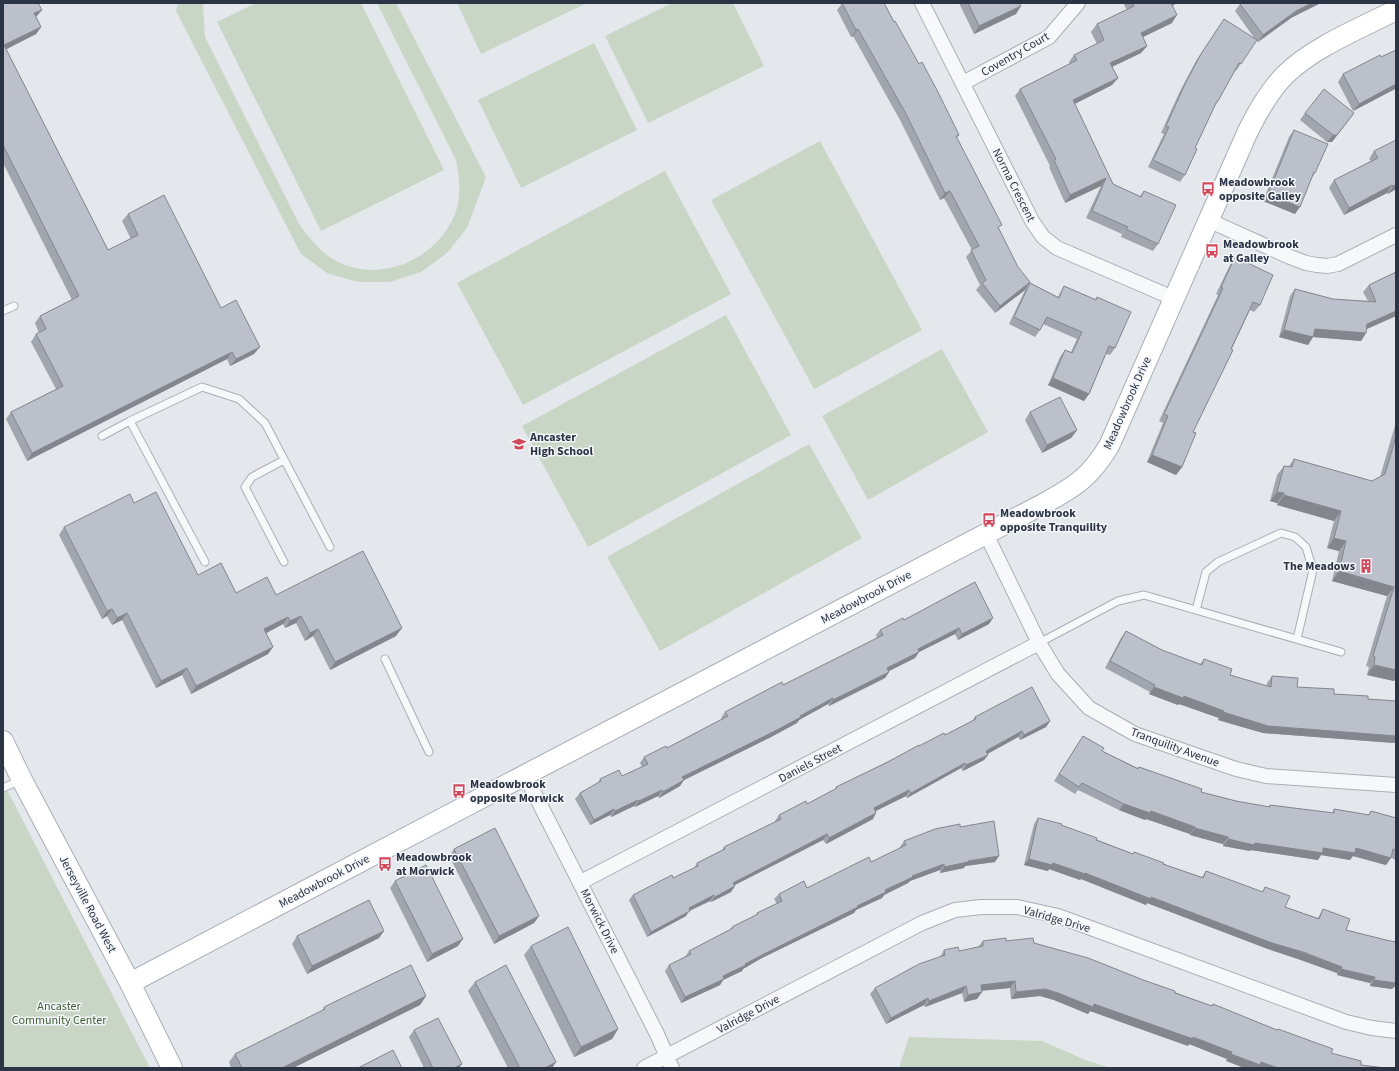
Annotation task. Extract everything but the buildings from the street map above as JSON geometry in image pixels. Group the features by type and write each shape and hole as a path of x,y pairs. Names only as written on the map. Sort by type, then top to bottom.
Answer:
{"street":[{"name":"Norma Crescent","path":"922,3 1032,221 1043,237 1057,248 1174,298"},
{"name":"Coventry Court","path":"963,83 1049,36 1078,3"},
{"name":"Meadowbrook Drive","path":"130,983 986,534 1065,492 1082,480 1093,470 1109,446 1208,220 1259,110 1275,87 1294,67 1319,50 1396,10"},
{"path":"1208,220 1290,257 1306,263 1327,266 1338,264 1396,235"},
{"name":"Tranquility Avenue","path":"986,534 1039,643 1058,674 1089,708 1136,734 1236,769 1266,776 1396,785"},
{"name":"Daniels Street","path":"581,882 1039,643"},
{"name":"Jerseyville Road West","path":"3,741 22,780 130,983 172,1068"},
{"name":"Morwick Drive","path":"525,775 581,882 670,1062"},
{"name":"Valridge Drive","path":"644,1068 670,1062 922,923 955,910 981,907 1017,907 1058,916 1346,1022 1372,1028 1396,1031"}],"lane":[{"path":"3,311 14,306"},
{"path":"102,436 202,387 239,399 265,423 330,547"},
{"path":"130,421 205,562"},
{"path":"284,460 252,477 245,487 284,562"},
{"path":"1196,610 1206,572 1218,562 1282,533 1295,536 1306,547 1313,570 1297,639"},
{"path":"1039,643 1118,601 1144,595 1341,652"},
{"path":"385,659 430,752"},
{"path":"3,788 22,780"}],"green space":[{"path":"178,3 203,3 205,37 299,224 314,243 328,256 351,267 370,270 388,268 407,263 438,241 449,226 457,208 459,196 459,178 456,160 377,3 396,3 486,177 467,228 447,253 421,272 390,282 358,282 327,273 301,254 176,11"},
{"path":"256,3 361,3 444,170 321,231 217,22"},
{"path":"457,3 587,3 481,54"},
{"path":"672,3 733,3 764,66 648,123 605,36"},
{"path":"594,43 637,130 521,188 478,100"},
{"path":"820,141 922,330 814,389 711,200"},
{"path":"665,171 731,294 523,405 457,283"},
{"path":"726,315 791,435 588,547 522,426"},
{"path":"942,349 988,432 868,500 822,416"},
{"path":"809,444 862,538 660,651 607,557"},
{"name":"Ancaster Community Center","path":"3,782 150,1068 3,1068"},
{"path":"909,1037 1042,1041 1088,1061 1111,1068 899,1068"}],"place":[{"name":"Meadowbrook opposite Galley","path":"1208,189"},
{"name":"Meadowbrook at Galley","path":"1212,251"},
{"name":"Ancaster High School","path":"519,444"},
{"name":"Meadowbrook opposite Tranquility","path":"989,520"},
{"name":"The Meadows","path":"1366,566"},
{"name":"Meadowbrook opposite Morwick","path":"459,791"},
{"name":"Meadowbrook at Morwick","path":"385,864"}]}
